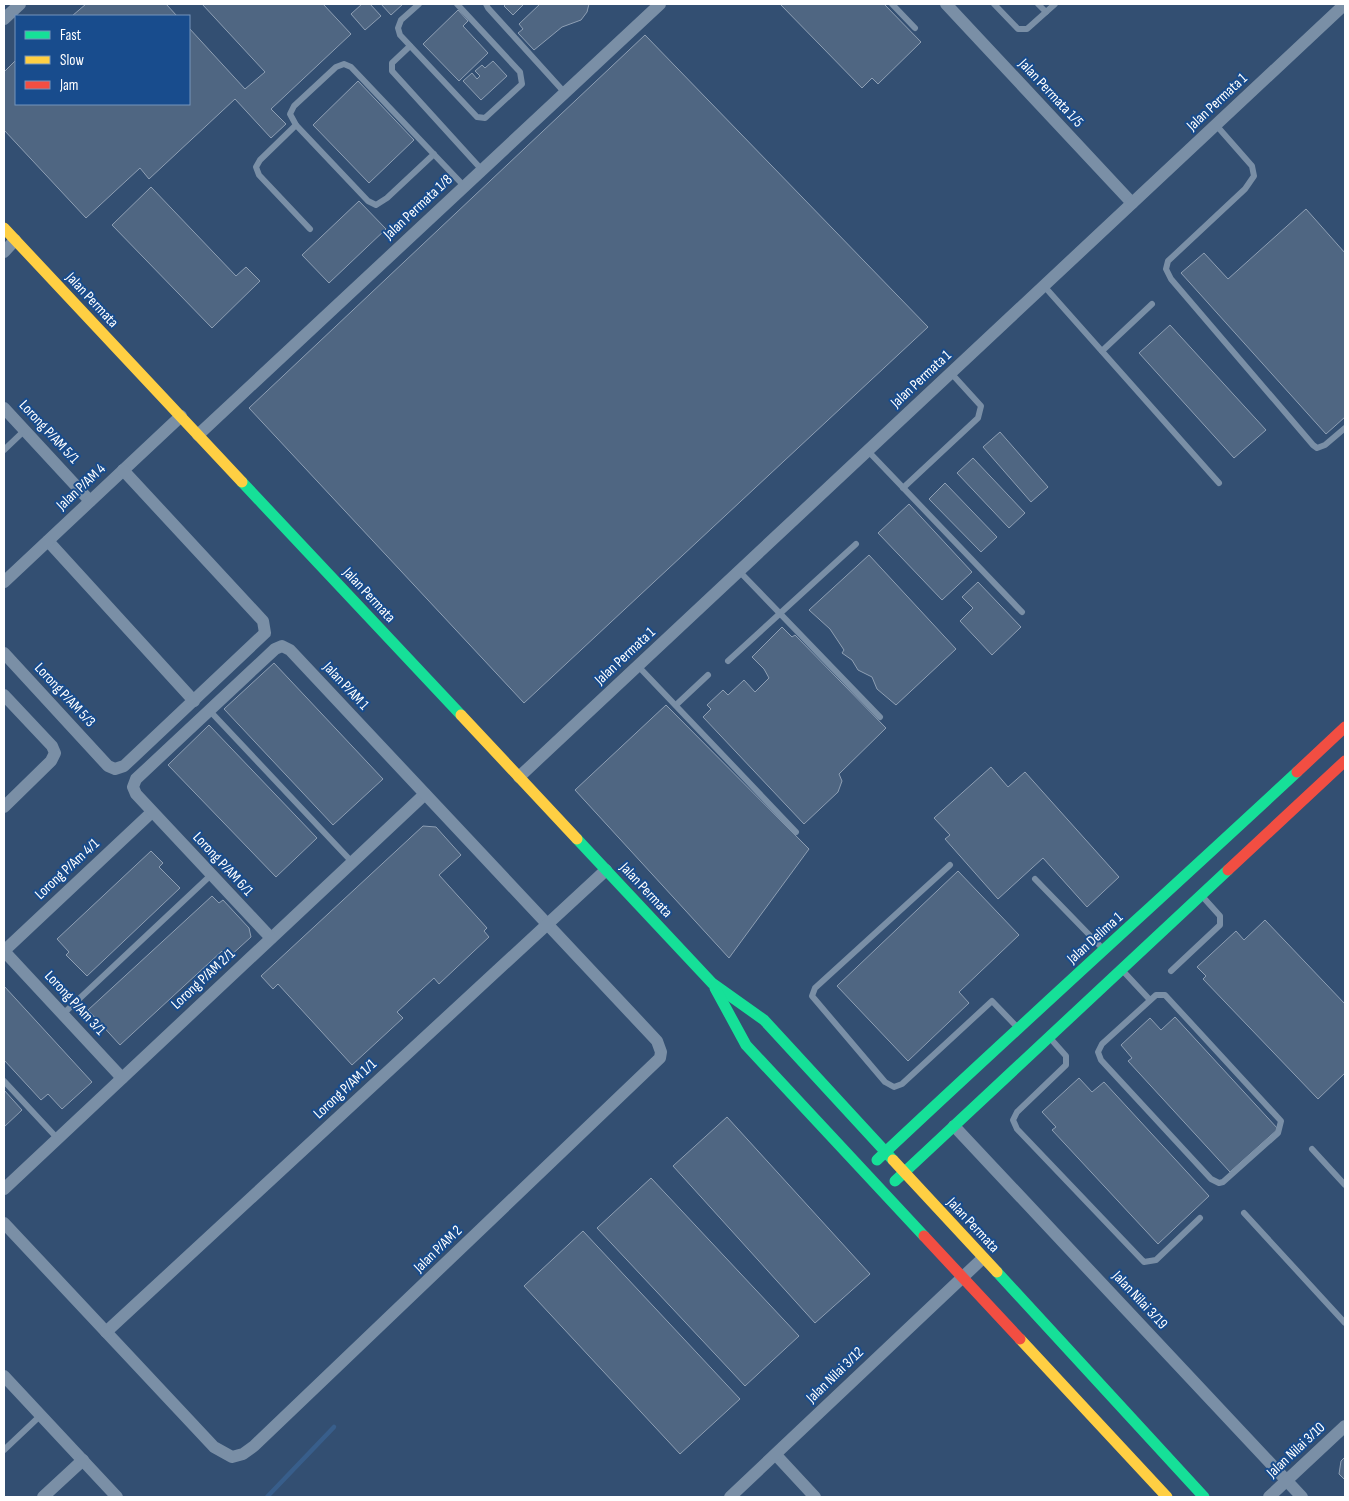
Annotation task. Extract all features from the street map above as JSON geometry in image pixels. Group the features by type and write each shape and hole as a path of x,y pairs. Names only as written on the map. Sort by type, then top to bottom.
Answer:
{"street":[{"path":"4,19 20,4"},
{"name":"Jalan Permata 1/8","path":"198,434 660,4"},
{"name":"Jalan Permata 1/5","path":"946,4 1132,203"},
{"name":"Jalan Permata 1","path":"519,777 1345,4"},
{"name":"Jalan Permata","path":"4,228 712,983 764,1020 1204,1497"},
{"path":"4,252 16,240"},
{"name":"Lorong P/AM 5/1","path":"4,408 90,501"},
{"name":"Jalan P/AM 4","path":"4,582 181,416"},
{"path":"48,541 194,700 263,636 265,625 259,616 123,470"},
{"name":"Jalan P/AM 1","path":"152,812 136,794 134,782 274,649 287,647 547,924"},
{"name":"Lorong P/AM 5/3","path":"4,653 111,768 124,766 194,700"},
{"path":"4,695 52,746 55,754 51,761 4,807"},
{"name":"Jalan Delima 1","path":"866,1172 1018,1028 1345,727"},
{"path":"883,1192 1345,761"},
{"name":"Lorong P/AM 2/1","path":"4,1189 425,794"},
{"name":"Lorong P/AM 6/1","path":"152,812 271,938"},
{"name":"Lorong P/Am 4/1","path":"4,951 152,812"},
{"name":"Lorong P/AM 1/1","path":"106,1332 606,870"},
{"name":"Jalan P/AM 2","path":"106,1332 214,1447 232,1456 243,1454 254,1446 660,1058 661,1052 657,1041 547,924"},
{"name":"Lorong P/Am 3/1","path":"4,951 122,1078"},
{"name":"Jalan Permata","path":"712,983 746,1045 1167,1497"},
{"name":"Jalan Nilai 3/19","path":"954,1126 1302,1497"},
{"path":"4,1223 106,1332"},
{"name":"Jalan Nilai 3/12","path":"730,1497 962,1276 984,1258"},
{"path":"4,1376 117,1497"},
{"name":"Jalan Nilai 3/10","path":"1269,1497 1345,1426"},
{"path":"776,1455 815,1497"},
{"path":"43,1497 83,1460"}],"lane":[{"path":"419,4 401,20 398,28 400,35 477,117 489,116 522,84 523,80 520,72 457,4"},
{"path":"486,4 565,93"},
{"path":"892,4 915,28"},
{"path":"994,4 1018,29 1027,29 1055,4"},
{"path":"1038,4 1046,12"},
{"path":"410,46 392,63 392,71 482,170"},
{"path":"434,154 387,198 376,204 368,201 296,125 290,114 294,106 336,66 344,64 352,67 434,154 464,186"},
{"path":"296,125 260,160 256,167 259,175 310,229"},
{"path":"1216,125 1252,166 1254,176 1245,189 1168,261 1166,269 1171,278 1313,445 1317,448 1325,445 1345,428"},
{"path":"1044,286 1219,483"},
{"path":"1102,351 1152,304"},
{"path":"903,488 978,418 980,406 951,373"},
{"path":"4,450 25,430"},
{"path":"868,451 1022,612"},
{"path":"728,661 856,544"},
{"path":"739,571 880,716"},
{"path":"638,666 796,832"},
{"path":"676,706 708,676"},
{"path":"210,710 352,862"},
{"path":"950,865 815,988 812,996 885,1082 894,1087 902,1084 992,1001 1018,1028"},
{"path":"63,1014 211,875"},
{"path":"1035,879 1104,950"},
{"path":"1171,971 1220,925 1220,916 1201,895"},
{"path":"1122,970 1150,1000"},
{"path":"1156,995 1165,995 1281,1121 1278,1133 1223,1182 1219,1183 1211,1180 1101,1060 1098,1052 1102,1044 1150,1000 1156,995"},
{"path":"1049,1037 1066,1056 1066,1065 1017,1112 1013,1120 1017,1129 1144,1262 1156,1260 1200,1218"},
{"path":"4,1081 58,1138"},
{"path":"1312,1149 1345,1185"},
{"path":"1244,1213 1345,1324"},
{"path":"4,1450 41,1415"}],"building":[{"path":"86,4 166,4 176,15 73,15"},
{"path":"202,4 323,4 351,34 271,109 286,124 271,138 235,99 149,179 140,168 86,218 4,130 4,72 15,61 15,105 190,105 190,29 245,89 265,72"},
{"path":"362,4 370,4 381,16 365,30 351,14"},
{"path":"381,4 403,4 391,15"},
{"path":"506,4 524,4 513,15 504,6"},
{"path":"540,4 589,4 587,12 581,20 562,27 534,50 518,33 523,29 519,24"},
{"path":"780,4 884,4 921,42 878,84 872,78 862,88"},
{"path":"458,10 468,21 463,26 488,53 459,81 423,44"},
{"path":"645,35 928,327 524,703 249,408"},
{"path":"493,61 507,76 481,100 463,81 472,73 477,79 480,76 475,71 482,65 485,68"},
{"path":"358,81 414,140 369,183 313,125"},
{"path":"151,187 236,276 246,267 260,281 212,328 112,225"},
{"path":"359,201 386,229 329,283 302,255"},
{"path":"1306,209 1345,253 1345,417 1326,434 1181,273 1204,253 1228,279"},
{"path":"1170,325 1266,430 1234,458 1139,353"},
{"path":"1000,432 1048,487 1031,502 983,447"},
{"path":"973,458 1025,513 1009,528 957,473"},
{"path":"945,483 997,537 981,552 929,499"},
{"path":"909,504 972,572 942,600 878,533"},
{"path":"869,555 956,649 896,705 877,689 872,677 858,670 852,660 842,653 844,650 830,629 809,610"},
{"path":"978,582 1021,627 992,655 960,621 973,608 962,597"},
{"path":"782,627 792,637 795,635 886,728 839,774 842,781 838,792 804,824 703,717 711,709 707,705 723,690 728,695 744,680 755,692 769,678 764,669 752,657"},
{"path":"274,663 383,779 333,825 224,709"},
{"path":"666,705 809,849 729,958 575,790"},
{"path":"209,725 317,838 276,877 168,765"},
{"path":"991,767 1008,787 1025,772 1119,877 1087,907 1043,858 998,899 945,839 950,835 934,818"},
{"path":"423,826 436,827 461,855 439,875 487,928 484,931 489,937 439,984 434,978 397,1012 403,1018 352,1065 278,984 273,989 261,976"},
{"path":"151,851 163,863 159,867 180,888 87,976 66,955 69,952 57,939"},
{"path":"958,871 1019,935 959,992 969,1003 908,1061 837,986"},
{"path":"212,896 219,903 223,900 249,928 251,937 228,958 222,951 120,1045 88,1010"},
{"path":"1265,920 1345,1004 1345,1073 1318,1099 1203,979 1206,976 1197,967 1236,931 1244,940"},
{"path":"4,986 92,1082 62,1109 48,1094 41,1100 4,1060"},
{"path":"1175,1017 1278,1129 1230,1172 1128,1061 1132,1058 1121,1045 1150,1018 1161,1030"},
{"path":"1079,1078 1092,1092 1104,1082 1209,1196 1158,1244 1052,1130 1056,1127 1042,1112"},
{"path":"4,1090 22,1110 4,1127"},
{"path":"727,1117 870,1274 815,1323 673,1166"},
{"path":"651,1178 799,1336 745,1386 597,1228"},
{"path":"583,1231 740,1399 680,1454 524,1286"},
{"path":"1345,1457 1345,1480 1339,1474 1341,1461"}],"waterway":[{"path":"267,1497 334,1427"}],"traffic: fast":[{"path":"242,482 461,715"},
{"path":"877,1160 1297,772"},
{"path":"577,839 712,983 764,1020 893,1160"},
{"path":"895,1181 1228,870"},
{"path":"715,988 746,1045 924,1236"},
{"path":"997,1272 1204,1497"}],"traffic: slow":[{"path":"4,228 242,482"},
{"path":"461,715 577,839"},
{"path":"893,1160 997,1272"},
{"path":"1020,1339 1167,1497"}],"traffic: jam":[{"path":"1297,772 1345,727"},
{"path":"1228,870 1345,761"},
{"path":"924,1236 1020,1339"}]}
